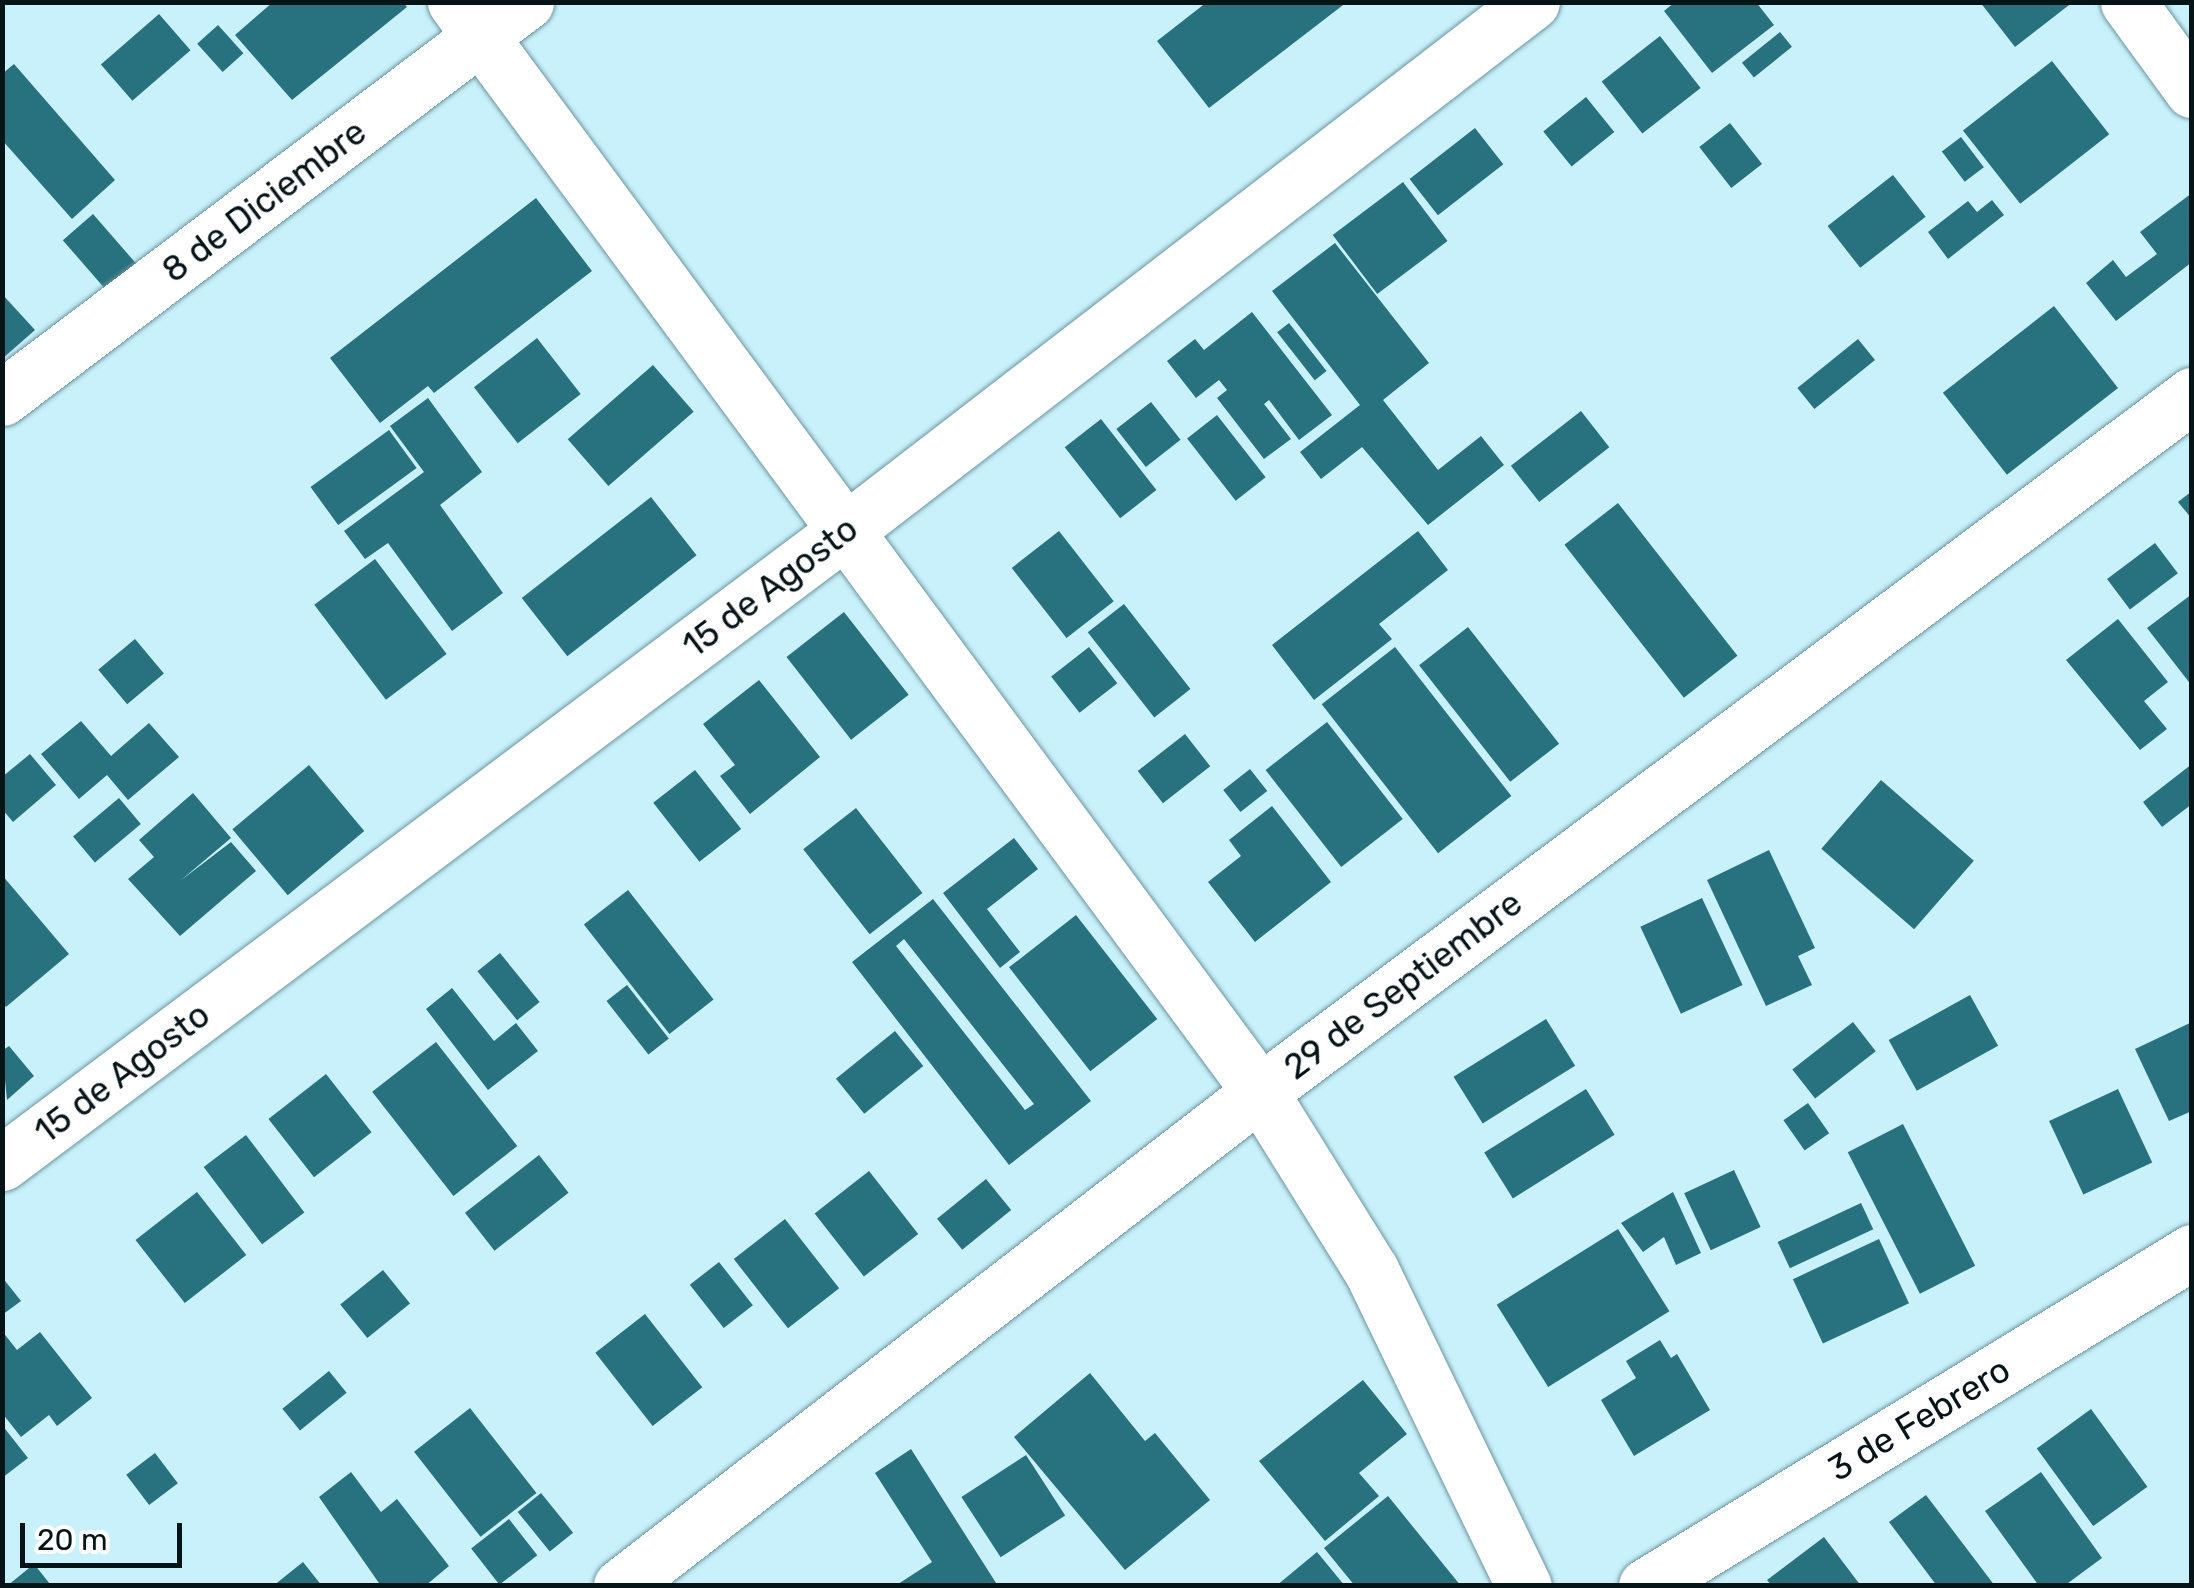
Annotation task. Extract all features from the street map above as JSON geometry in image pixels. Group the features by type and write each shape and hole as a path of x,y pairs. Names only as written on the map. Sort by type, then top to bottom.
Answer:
{"street":[{"name":"8 de Diciembre","path":"2,398 468,20 526,2"},
{"name":"15 de Agosto","path":"2,1163 849,528 1532,2"},
{"path":"2128,2 2192,90"},
{"path":"468,20 849,528 1260,1092 1370,1270 1524,1586"},
{"name":"29 de Septiembre","path":"621,1586 1260,1092 2192,394"},
{"name":"3 de Febrero","path":"1646,1586 2192,1252"}],"building":[{"path":"273,2 403,2 407,7 292,100 235,35"},
{"path":"1207,2 1347,2 1209,108 1157,41"},
{"path":"1675,2 1756,2 1774,25 1712,73 1664,11"},
{"path":"1980,2 2073,2 2015,47"},
{"path":"159,14 190,50 132,101 101,65"},
{"path":"218,25 243,53 223,72 197,44"},
{"path":"1780,32 1792,47 1754,78 1742,63"},
{"path":"1660,36 1701,88 1642,134 1602,82"},
{"path":"2052,61 2109,134 2020,204 1963,131"},
{"path":"14,64 115,180 72,219 2,140 2,74"},
{"path":"1586,97 1614,132 1572,167 1543,132"},
{"path":"1730,123 1762,164 1731,188 1699,147"},
{"path":"1475,128 1503,164 1438,215 1410,179"},
{"path":"1961,137 1984,167 1965,182 1942,151"},
{"path":"1893,175 1926,217 1860,268 1828,226"},
{"path":"1403,182 1448,241 1377,294 1333,235"},
{"path":"2192,193 2192,262 2116,321 2086,283 2113,260 2126,277 2157,254 2140,232"},
{"path":"536,198 592,271 434,393 428,386 380,423 330,358"},
{"path":"1992,200 2004,215 1948,259 1928,232 1968,201 1977,212"},
{"path":"93,214 136,263 105,289 63,240"},
{"path":"1335,243 1429,363 1383,400 1438,470 1481,436 1504,465 1428,525 1362,447 1321,479 1300,452 1360,405 1272,291"},
{"path":"2,294 35,330 2,359"},
{"path":"2054,306 2118,388 2007,475 1943,393"},
{"path":"1252,312 1332,415 1299,440 1269,400 1264,404 1291,439 1264,459 1217,398 1227,390 1219,380 1196,398 1167,361 1195,339 1204,350"},
{"path":"1289,323 1327,371 1315,380 1277,332"},
{"path":"537,338 581,394 518,443 474,387"},
{"path":"1858,339 1875,360 1814,409 1797,388"},
{"path":"653,365 694,412 608,486 568,439"},
{"path":"428,398 482,472 440,505 503,593 452,631 388,543 365,559 344,531 424,472 390,426"},
{"path":"1151,402 1181,440 1146,467 1116,429"},
{"path":"1581,411 1609,447 1539,502 1511,466"},
{"path":"1217,415 1266,477 1236,501 1187,438"},
{"path":"1101,419 1156,490 1120,518 1065,447"},
{"path":"389,430 417,468 338,525 311,487"},
{"path":"2192,491 2192,519 2178,502"},
{"path":"651,497 697,555 567,656 522,598"},
{"path":"1618,503 1737,656 1684,698 1564,545"},
{"path":"1059,531 1114,601 1067,638 1012,568"},
{"path":"1418,531 1448,570 1379,624 1392,639 1314,700 1272,645"},
{"path":"2155,543 2178,573 2130,609 2107,579"},
{"path":"375,559 447,654 386,700 314,605"},
{"path":"2192,594 2192,686 2147,628"},
{"path":"1124,604 1190,689 1154,717 1088,632"},
{"path":"844,612 909,695 851,740 786,657"},
{"path":"2118,619 2168,682 2144,701 2167,729 2140,750 2066,660"},
{"path":"1468,627 1559,744 1510,782 1419,665"},
{"path":"135,639 164,673 127,704 98,670"},
{"path":"1089,647 1117,683 1079,713 1051,677"},
{"path":"1395,647 1511,796 1438,853 1322,704"},
{"path":"759,680 820,757 750,814 720,776 735,765 703,724"},
{"path":"81,721 111,756 149,723 179,757 128,800 107,775 79,799 41,754"},
{"path":"1327,722 1403,819 1341,867 1266,770"},
{"path":"1185,734 1210,766 1163,803 1138,771"},
{"path":"30,754 56,785 13,822 2,809 2,777"},
{"path":"2192,764 2192,804 2162,827 2143,802"},
{"path":"309,765 364,831 288,895 232,829"},
{"path":"1250,769 1267,791 1240,812 1223,790"},
{"path":"695,770 741,829 699,862 653,803"},
{"path":"1881,780 1974,861 1914,929 1821,849"},
{"path":"193,793 231,838 180,881 231,842 256,871 180,936 128,879 154,857 139,840"},
{"path":"119,798 141,824 95,863 73,837"},
{"path":"1272,806 1331,882 1255,942 1208,882 1241,856 1229,840"},
{"path":"856,808 922,893 870,934 803,849"},
{"path":"1014,838 1038,869 987,909 1020,952 1000,968 943,893"},
{"path":"1769,850 1815,948 1798,956 1812,985 1766,1006 1707,880"},
{"path":"2,875 69,954 6,1007 2,1002"},
{"path":"628,890 714,1000 669,1034 584,924"},
{"path":"1702,898 1743,985 1681,1014 1640,927"},
{"path":"933,899 1091,1101 1009,1165 852,962","holes":["904,939 1034,1104 1025,1110 896,946"]},
{"path":"1076,915 1157,1019 1090,1071 1009,967"},
{"path":"500,953 540,1002 517,1020 477,971"},
{"path":"627,985 669,1039 648,1055 607,1001"},
{"path":"452,988 494,1041 516,1023 538,1051 488,1090 426,1009"},
{"path":"1970,995 1998,1046 1917,1091 1889,1040"},
{"path":"1546,1019 1575,1066 1483,1123 1454,1077"},
{"path":"1853,1022 1876,1051 1815,1099 1792,1069"},
{"path":"2192,1022 2192,1111 2169,1121 2135,1049"},
{"path":"895,1031 923,1066 864,1114 836,1079"},
{"path":"436,1042 517,1146 453,1196 372,1092"},
{"path":"9,1046 34,1076 7,1100 2,1051"},
{"path":"326,1074 372,1132 314,1177 268,1119"},
{"path":"1586,1089 1615,1135 1513,1198 1484,1153"},
{"path":"2118,1089 2152,1162 2083,1195 2049,1121"},
{"path":"1808,1103 1829,1133 1805,1151 1783,1120"},
{"path":"1903,1124 1975,1266 1920,1294 1848,1152"},
{"path":"246,1135 304,1212 262,1244 204,1167"},
{"path":"539,1155 569,1193 494,1251 465,1213"},
{"path":"1734,1170 1761,1227 1711,1250 1684,1193"},
{"path":"869,1171 918,1234 864,1277 815,1213"},
{"path":"986,1179 1011,1210 962,1250 937,1219"},
{"path":"197,1192 246,1255 185,1303 136,1240"},
{"path":"1673,1192 1701,1253 1676,1265 1664,1237 1643,1252 1621,1223"},
{"path":"1861,1203 1873,1229 1790,1268 1778,1242"},
{"path":"785,1219 839,1288 788,1328 734,1259"},
{"path":"1618,1229 1669,1311 1548,1387 1497,1305"},
{"path":"1879,1239 1909,1303 1823,1343 1793,1279"},
{"path":"719,1262 753,1305 724,1328 690,1285"},
{"path":"383,1270 410,1303 367,1338 340,1305"},
{"path":"2,1277 21,1301 2,1315"},
{"path":"645,1314 702,1387 653,1426 595,1353"},
{"path":"2,1331 17,1350 40,1332 92,1398 57,1426 49,1415 21,1437 2,1413"},
{"path":"1660,1340 1671,1358 1677,1354 1710,1410 1634,1456 1601,1400 1636,1378 1626,1361"},
{"path":"329,1371 347,1393 300,1431 282,1409"},
{"path":"1090,1373 1145,1441 1155,1433 1210,1500 1125,1570 1014,1437"},
{"path":"1363,1380 1407,1434 1359,1473 1379,1496 1325,1541 1259,1461"},
{"path":"470,1408 536,1493 481,1537 414,1452"},
{"path":"2091,1409 2147,1487 2093,1526 2037,1448"},
{"path":"2,1425 28,1458 2,1478"},
{"path":"911,1449 998,1586 895,1586 932,1562 875,1473"},
{"path":"155,1453 178,1483 149,1505 126,1475"},
{"path":"1026,1455 1065,1515 1001,1557 961,1497"},
{"path":"351,1472 381,1512 397,1499 449,1566 425,1586 381,1586 319,1497"},
{"path":"2041,1472 2102,1558 2064,1586 2039,1586 1985,1511"},
{"path":"541,1493 573,1533 550,1552 518,1512"},
{"path":"1926,1495 1995,1586 1937,1586 1889,1522"},
{"path":"1388,1496 1461,1586 1355,1586 1324,1548"},
{"path":"509,1519 537,1555 499,1585 471,1549"},
{"path":"1824,1537 1861,1586 1772,1586 1767,1580"},
{"path":"1317,1552 1345,1586 1276,1586"},
{"path":"303,1562 322,1586 273,1586"},
{"path":"34,1564 50,1584 7,1586"}]}
